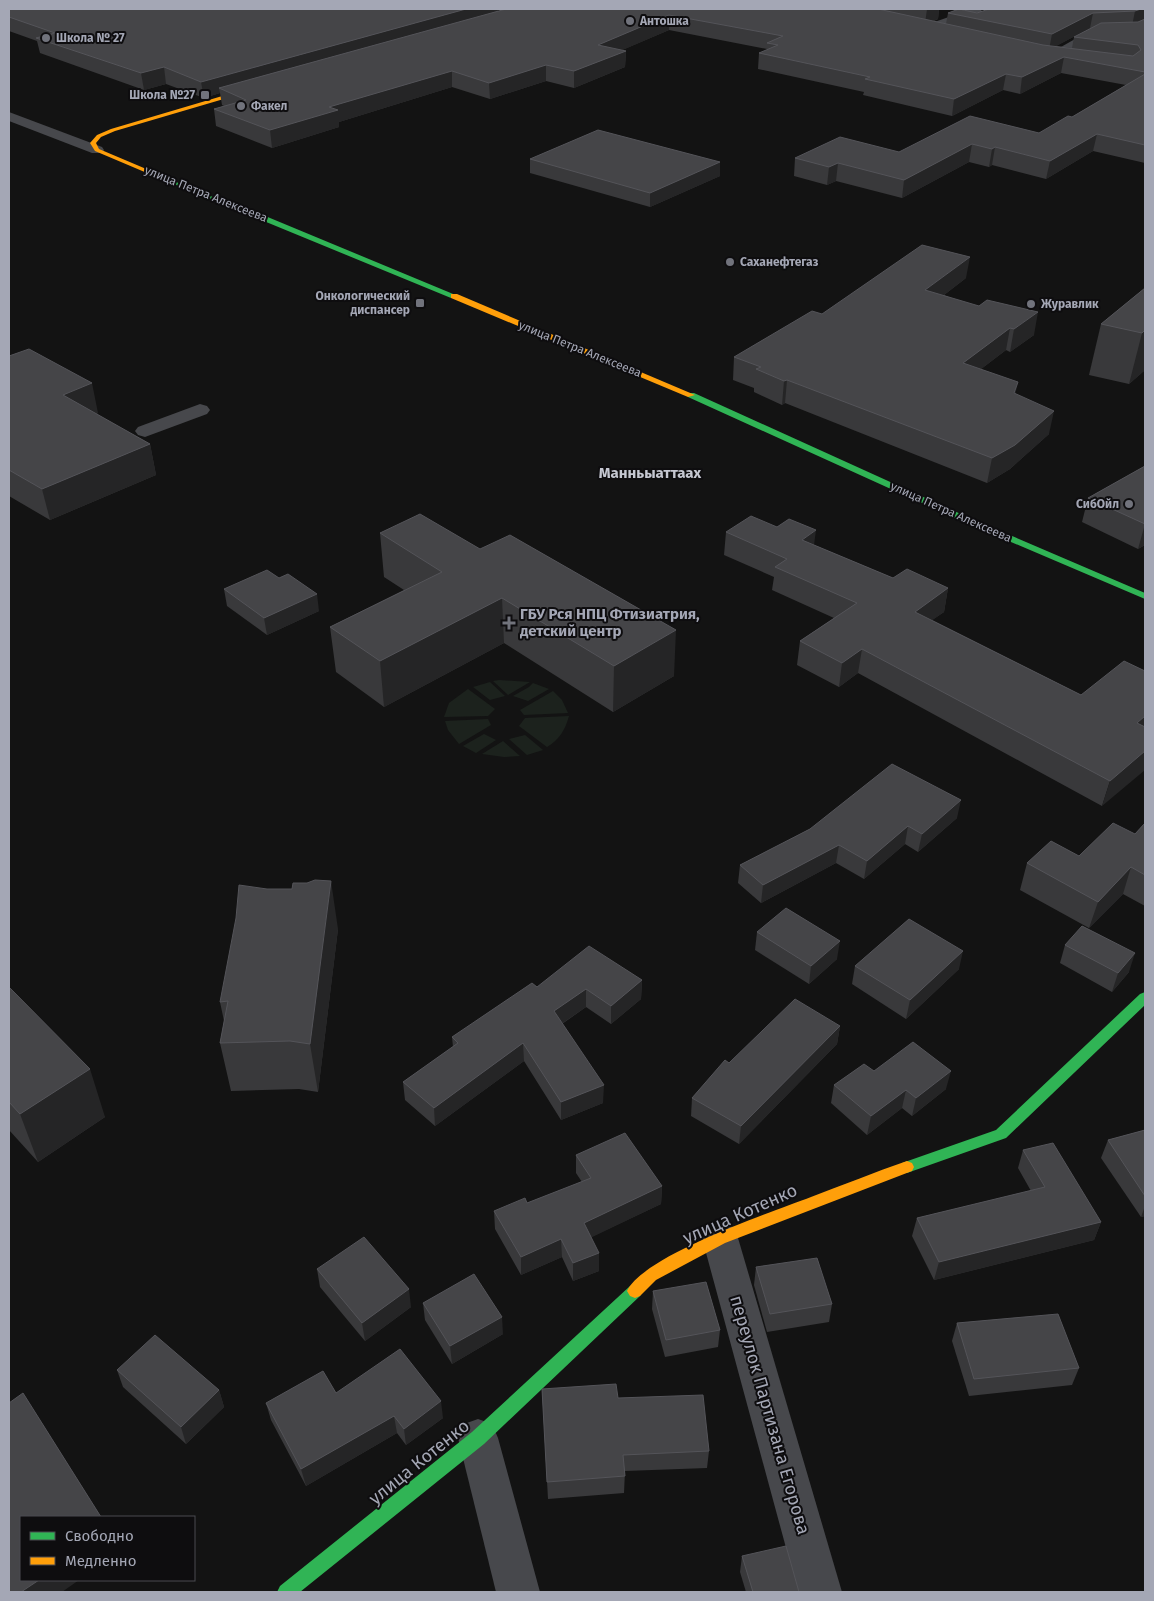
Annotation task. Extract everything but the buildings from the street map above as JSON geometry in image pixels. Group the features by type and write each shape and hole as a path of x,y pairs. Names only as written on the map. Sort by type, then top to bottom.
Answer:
{"street":[{"path":"945,33 923,28 976,11 970,9"},
{"path":"1076,58 1046,56 1095,33 1134,32 1145,27"},
{"path":"52,134 113,130 264,86"},
{"name":"улица Петра Алексеева","path":"9,116 97,150 197,193 256,214 653,378 960,518 1145,596"},
{"path":"97,150 93,143 95,140 113,130"},
{"path":"145,431 200,410"},
{"name":"улица Котенко","path":"286,1592 478,1438 651,1275 720,1238 841,1191 1001,1134 1145,997"},
{"name":"переулок Партизана Егорова","path":"720,1238 820,1592"},
{"path":"478,1438 518,1592"}],"shaded area":[{"path":"493,681 530,682 508,695"},
{"path":"490,682 505,696 490,700 473,687"},
{"path":"533,683 549,689 528,701 513,696 529,687"},
{"path":"468,689 495,709 488,716 444,717 449,703"},
{"path":"553,691 562,700 568,713 524,715 520,710"},
{"path":"569,716 561,734 547,747 519,726 525,718"},
{"path":"488,719 491,725 459,744 448,730 445,721"},
{"path":"484,734 496,740 476,753 463,746"},
{"path":"525,735 543,750 527,755 509,739"},
{"path":"503,741 520,756 504,757 482,754"}],"traffic: fast":[{"path":"149,172 454,296"},
{"path":"691,395 960,517 1145,596"},
{"path":"907,1167 1001,1134 1145,997"},
{"path":"286,1592 478,1438 635,1291"}],"traffic: slow":[{"path":"149,172 97,150 93,143 104,133 256,88"},
{"path":"454,296 691,395"},
{"path":"635,1291 651,1275 720,1238 907,1167"}],"place":[{"name":"Антошка","path":"630,21"},
{"name":"Школа № 27","path":"46,38"},
{"name":"Школа №27","path":"205,95"},
{"name":"Факел","path":"241,106"},
{"name":"Саханефтегаз","path":"730,262"},
{"name":"Онкологический диспансер","path":"420,303"},
{"name":"Журавлик","path":"1031,304"},
{"name":"СибОйл","path":"1129,504"},
{"name":"ГБУ Рся НПЦ Фтизиатрия, детский центр","path":"509,623"}],"district":[{"name":"Манньыаттаах","path":"650,473"}]}
